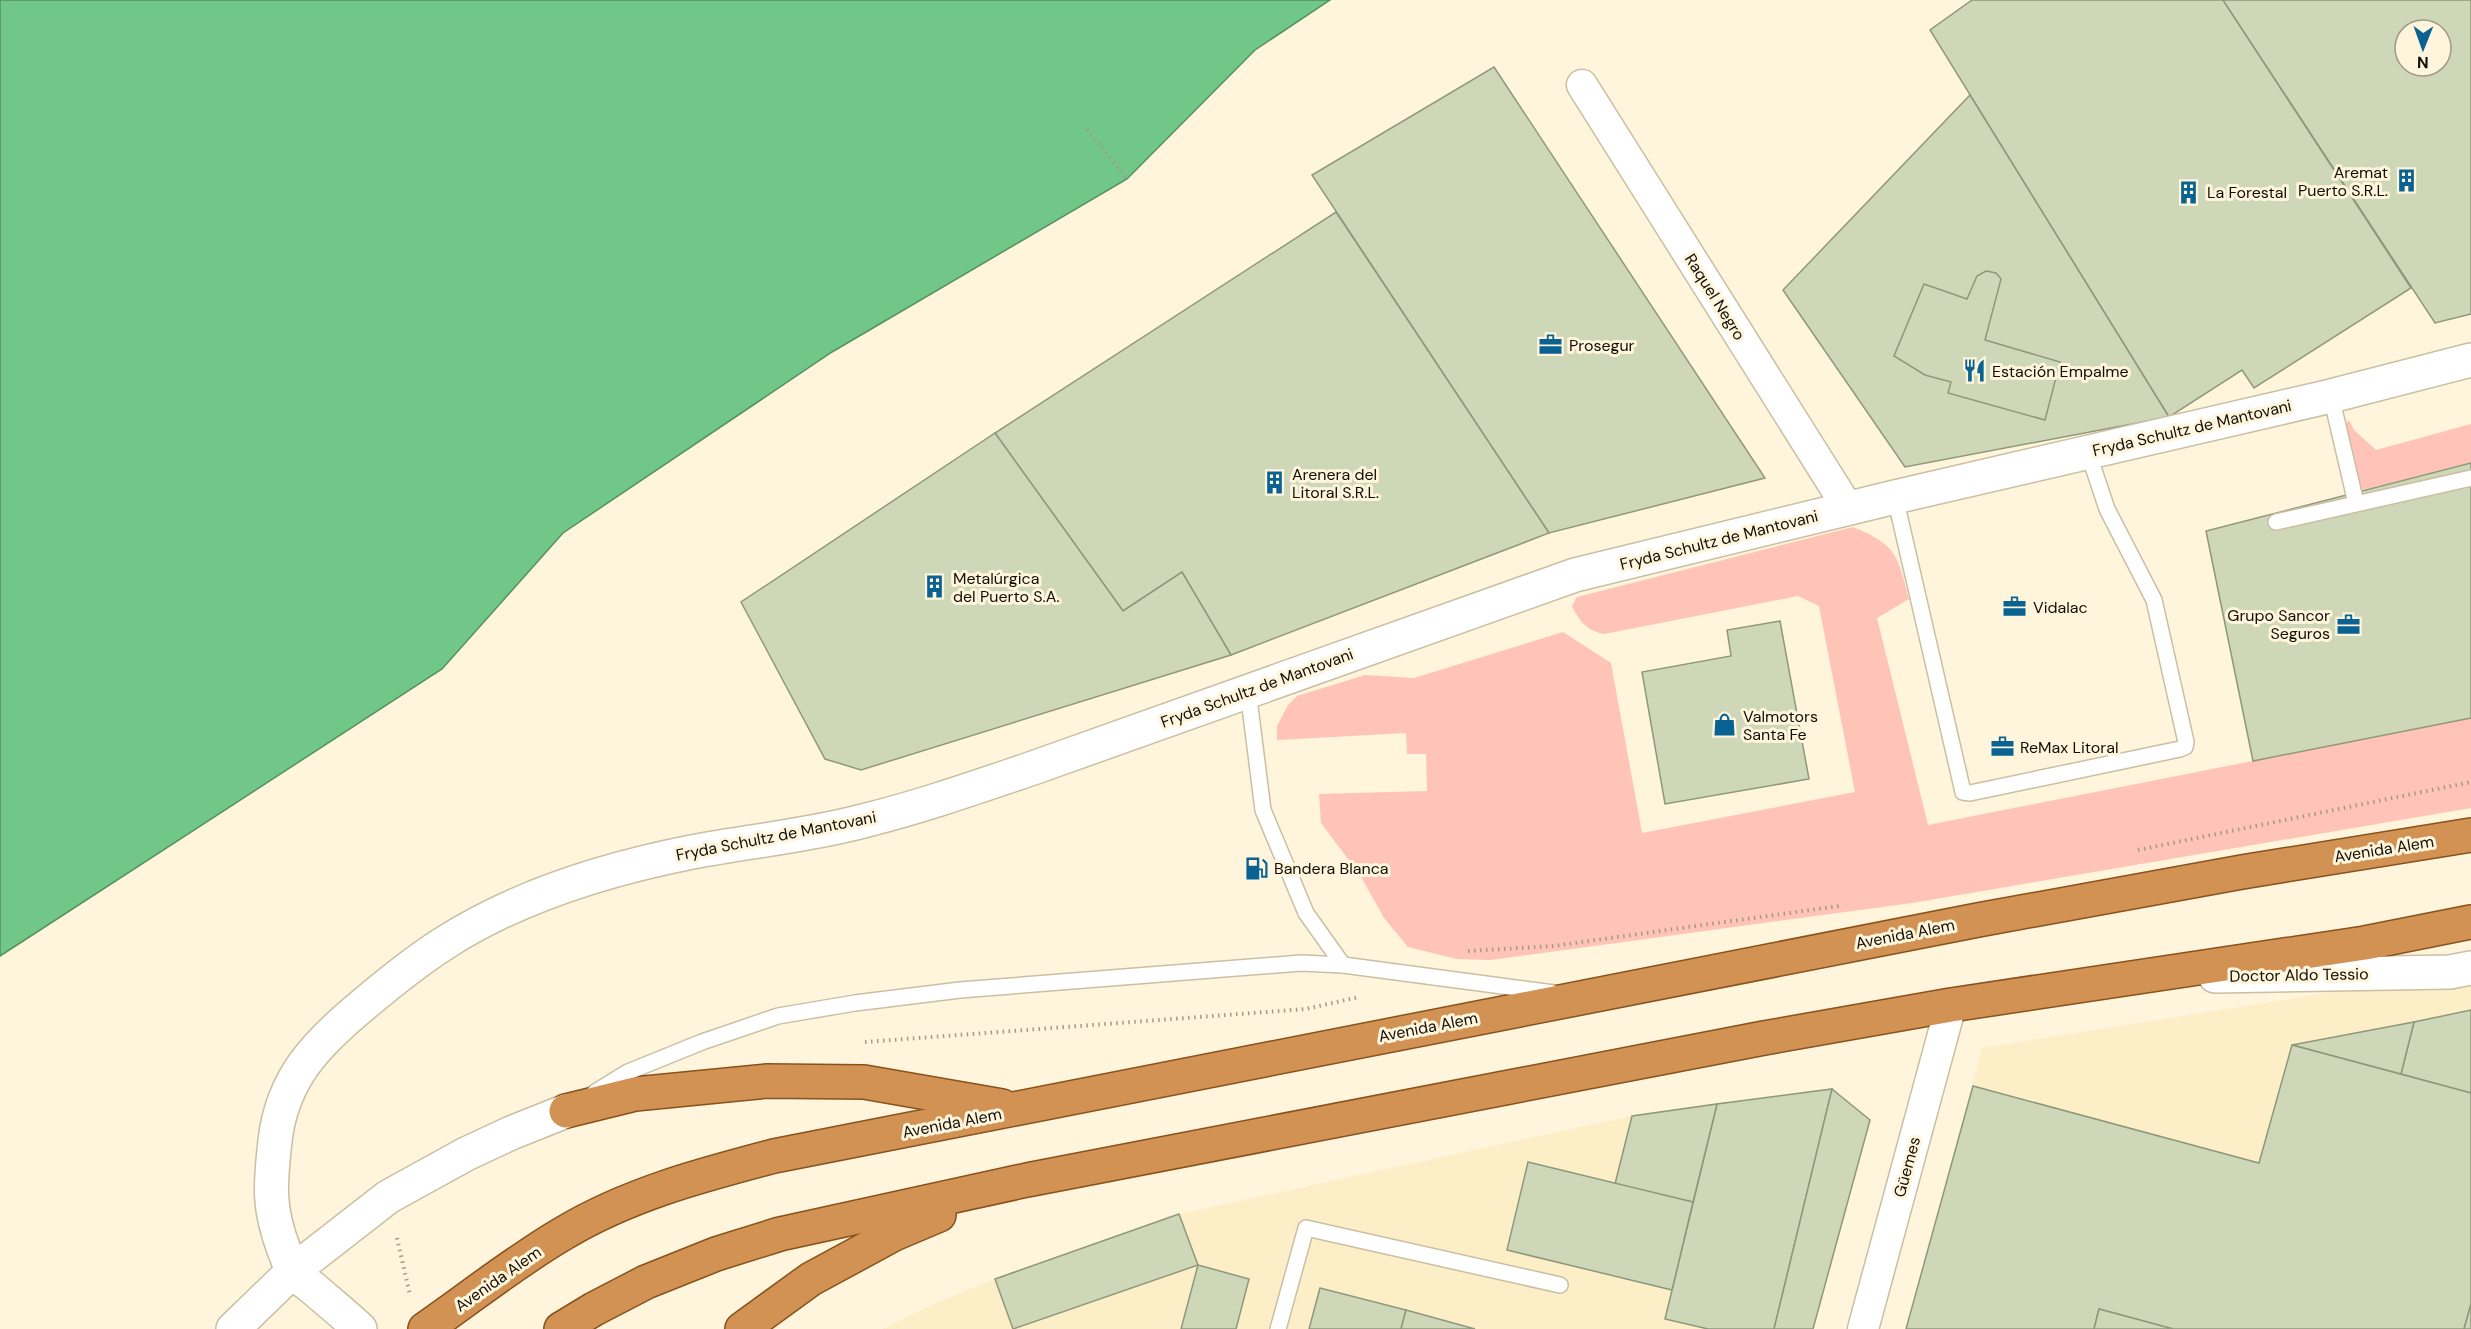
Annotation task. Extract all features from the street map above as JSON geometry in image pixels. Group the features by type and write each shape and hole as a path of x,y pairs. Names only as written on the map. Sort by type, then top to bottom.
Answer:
{"highway":[{"name":"Avenida Alem","path":"425,1329 564,1232 679,1181 774,1156 2001,915 2471,835"},
{"path":"561,1329 594,1308 646,1282 727,1251 780,1234 1027,1180 1764,1038 1951,1005 2365,943 2471,922"},
{"path":"566,1111 635,1094 767,1081 864,1082 1021,1109"},
{"path":"742,1329 811,1279 894,1233 1027,1180"}],"street":[{"name":"Raquel Negro","path":"1582,85 1848,508"},
{"name":"Fryda Schultz de Mantovani","path":"293,1271 274,1222 270,1194 276,1131 287,1092 301,1067 320,1043 394,979 443,944 494,915 548,892 610,871 690,852 861,822 1033,768 1575,575 1895,496 2331,396 2471,360"},
{"name":"Doctor Aldo Tessio","path":"2126,978 2450,972 2471,968"},
{"name":"Güemes","path":"1863,1329 1951,1005"},
{"path":"232,1329 293,1271 388,1197 475,1150 566,1111"},
{"path":"293,1271 360,1329"}],"lane":[{"path":"2331,396 2356,503"},
{"path":"1895,496 1963,792 1970,793 2180,749 2186,742 2154,600 2106,509 2088,452"},
{"path":"2276,522 2471,478"},
{"path":"1248,691 1263,810 1305,913 1343,965"},
{"path":"566,1111 628,1072 702,1042 778,1016 855,1003 960,990 1301,963 1343,965 1581,996"},
{"path":"1278,1329 1306,1228 1560,1285"}],"path":[{"path":"1087,129 1127,179"}],"shaded area":[{"path":"0,0 1330,0 1255,50 1127,179 832,352 563,533 442,669 0,956"},
{"path":"2349,420 2354,430 2376,450 2471,424 2471,463 2362,490 2344,430"},
{"path":"1853,527 1868,533 1887,546 1898,562 1909,599 1877,618 1928,825 2471,718 2471,808 1912,903 1490,960 1457,959 1408,947 1384,918 1360,875 1321,823 1319,794 1427,791 1426,754 1407,754 1406,733 1277,740 1277,726 1288,705 1297,696 1365,675 1414,678 1563,632 1611,663 1642,833 1855,792 1819,606 1798,596 1604,634 1584,624 1572,606 1577,597"},
{"path":"2471,970 2471,1329 1907,1329 1982,1048"},
{"path":"1832,1089 1870,1120 1813,1329 882,1329 936,1303 995,1279 1179,1214 1632,1116"}],"building":[{"name":"La Forestal","path":"1972,0 2223,0 2411,288 2254,388 2242,370 2169,417 1930,30"},
{"name":"Aremat Puerto S.R.L.","path":"2223,0 2471,0 2471,314 2435,323"},
{"name":"Prosegur","path":"1494,67 1765,478 1549,533 1312,175"},
{"path":"1970,95 2169,417 1905,467 1783,290"},
{"name":"Arenera del Litoral S.R.L.","path":"1336,212 1549,533 1231,655 1182,572 1123,611 995,433"},
{"path":"1986,271 1996,273 2001,279 1985,340 2060,362 2045,420 1948,393 1951,382 1925,375 1894,356 1924,284 1967,299 1977,276"},
{"name":"Metalúrgica del Puerto S.A.","path":"995,433 1123,611 1182,572 1231,655 861,770 825,759 741,602"},
{"name":"Grupo Sancor Seguros","path":"2471,463 2471,718 2253,761 2206,531"},
{"name":"Valmotors Santa Fe","path":"1780,621 1809,779 1665,804 1642,672 1731,656 1727,630"},
{"path":"2471,1010 2471,1093 2401,1074 2414,1022"},
{"path":"2414,1022 2401,1074 2292,1045"},
{"path":"2292,1045 2471,1093 2471,1304 2464,1329 2173,1329 2099,1309 2094,1329 1906,1329 1973,1086 2259,1163"},
{"path":"1832,1089 1774,1329 1708,1329 1665,1319 1717,1104"},
{"path":"1832,1089 1870,1120 1813,1329 1774,1329"},
{"path":"1717,1104 1693,1202 1615,1184 1632,1116"},
{"path":"1528,1162 1693,1202 1672,1290 1507,1250"},
{"path":"1179,1214 1198,1265 1013,1329 995,1279"},
{"path":"1198,1265 1249,1279 1236,1329 1181,1329"},
{"path":"1320,1288 1406,1310 1401,1329 1309,1329"},
{"path":"2471,1304 2471,1329 2464,1329"},
{"path":"2099,1309 2173,1329 2094,1329"},
{"path":"1406,1310 1475,1329 1401,1329"}],"place":[{"name":"Aremat Puerto S.R.L.","path":"2406,181"},
{"name":"La Forestal","path":"2189,192"},
{"name":"Prosegur","path":"1551,345"},
{"name":"Estación Empalme","path":"1974,371"},
{"name":"Arenera del Litoral S.R.L.","path":"1274,483"},
{"name":"Metalúrgica del Puerto S.A.","path":"935,587"},
{"name":"Vidalac","path":"2015,607"},
{"name":"Grupo Sancor Seguros","path":"2348,624"},
{"name":"Valmotors Santa Fe","path":"1725,725"},
{"name":"ReMax Litoral","path":"2002,747"},
{"name":"Bandera Blanca","path":"1256,868"}]}
